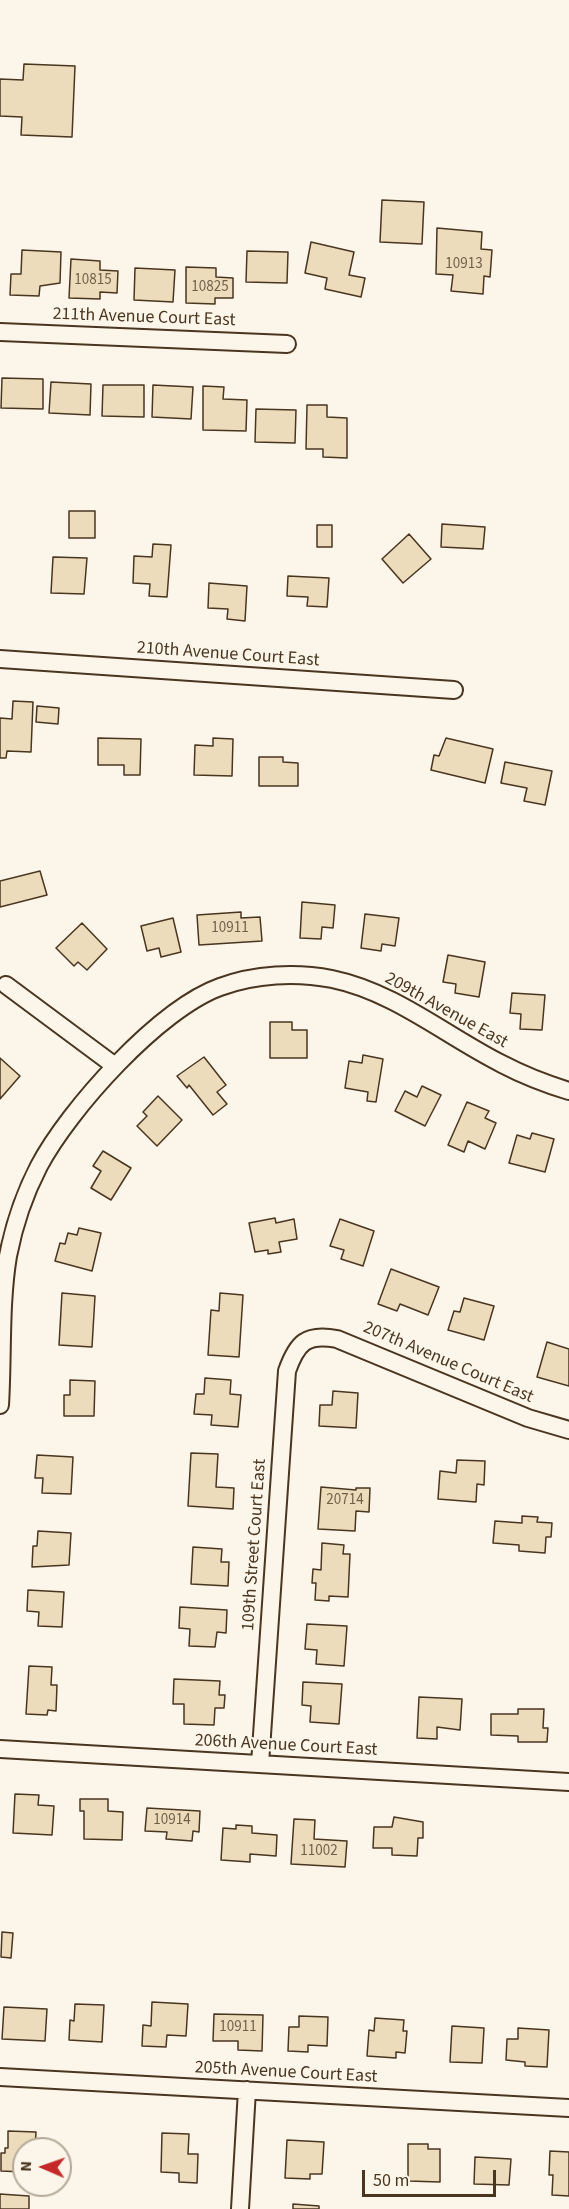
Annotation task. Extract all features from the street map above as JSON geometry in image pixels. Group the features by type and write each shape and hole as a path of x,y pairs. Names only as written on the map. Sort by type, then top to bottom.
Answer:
{"street":[{"name":"211th Avenue Court East","path":"0,332 287,344"},
{"name":"210th Avenue Court East","path":"0,659 454,690"},
{"name":"209th Avenue East","path":"0,1405 5,1274 19,1214 51,1146 115,1066 164,1020 219,987 261,977 307,976 347,983 377,994 502,1064 569,1091"},
{"path":"6,985 115,1066"},
{"name":"207th Avenue Court East","path":"311,1338 321,1336 337,1339 528,1418 569,1430"},
{"name":"109th Street Court East","path":"260,1764 287,1371 297,1348 311,1338"},
{"name":"206th Avenue Court East","path":"0,1749 569,1782"},
{"name":"205th Avenue Court East","path":"0,2077 569,2108"},
{"path":"240,2209 247,2090"}],"building":[{"path":"24,64 75,66 72,137 21,135 22,117 0,116 0,79 23,80"},
{"path":"382,200 424,202 422,244 380,242"},
{"path":"437,228 482,232 481,249 492,250 490,277 484,276 483,294 451,291 453,275 436,274"},
{"path":"311,242 354,252 349,275 365,278 361,297 325,289 327,278 305,273"},
{"path":"22,250 61,252 60,283 40,286 39,296 10,295 11,274 21,274"},
{"path":"247,251 288,252 287,283 246,282"},
{"path":"71,259 100,261 100,270 118,271 117,293 100,292 100,299 69,298"},
{"path":"186,267 216,268 216,277 233,278 233,298 215,298 215,304 186,303"},
{"path":"135,268 175,270 173,302 134,300"},
{"path":"2,378 43,379 43,409 1,408"},
{"path":"51,382 91,384 90,415 49,413"},
{"path":"103,385 144,385 144,417 102,416"},
{"path":"153,385 193,387 191,419 152,417"},
{"path":"203,386 224,387 223,399 247,400 246,431 203,430"},
{"path":"307,405 327,405 327,417 347,418 347,458 323,457 323,449 306,449"},
{"path":"256,409 296,410 295,443 255,442"},
{"path":"69,511 95,511 95,538 69,538"},
{"path":"442,524 485,527 483,549 441,547"},
{"path":"317,525 332,525 332,547 317,547"},
{"path":"409,534 431,559 403,583 382,559"},
{"path":"153,544 171,545 167,597 149,596 150,584 133,583 134,556 152,557"},
{"path":"53,557 87,558 84,594 51,593"},
{"path":"288,576 329,578 327,607 307,606 308,597 287,596"},
{"path":"209,583 247,586 245,621 227,619 228,609 208,608"},
{"path":"13,701 33,702 31,752 7,751 6,758 0,758 0,718 12,719"},
{"path":"37,706 59,708 58,724 36,722"},
{"path":"98,738 141,739 140,775 124,775 124,765 98,765"},
{"path":"213,738 233,739 232,776 194,775 195,745 213,746"},
{"path":"446,738 493,749 485,783 431,770 434,755 439,756"},
{"path":"259,757 283,757 283,762 298,763 298,786 259,786"},
{"path":"505,762 552,771 545,805 524,801 527,788 501,783"},
{"path":"40,871 47,895 0,907 0,881"},
{"path":"302,902 335,905 333,928 322,927 321,939 300,938"},
{"path":"241,912 241,918 260,917 262,941 199,945 197,915"},
{"path":"365,914 399,918 395,946 382,944 381,951 361,948"},
{"path":"173,918 181,952 161,957 159,948 147,951 141,926"},
{"path":"82,923 107,949 87,970 78,962 74,966 56,948"},
{"path":"448,955 485,962 479,997 455,993 456,984 443,982"},
{"path":"512,993 545,995 542,1030 520,1029 521,1014 510,1013"},
{"path":"270,1022 292,1022 292,1030 307,1030 307,1058 270,1058"},
{"path":"363,1055 383,1059 376,1102 367,1101 368,1092 345,1088 349,1061 362,1063"},
{"path":"204,1057 226,1085 217,1092 227,1104 213,1115 189,1085 187,1088 177,1076"},
{"path":"0,1058 20,1076 0,1099"},
{"path":"422,1086 441,1095 425,1126 395,1111 405,1091 417,1097"},
{"path":"158,1096 182,1120 157,1146 137,1126 147,1116 143,1112"},
{"path":"467,1102 489,1111 485,1118 496,1123 485,1149 468,1141 464,1152 448,1145"},
{"path":"532,1133 554,1139 545,1172 509,1163 517,1135 530,1139"},
{"path":"103,1151 131,1168 111,1200 91,1188 101,1171 93,1166"},
{"path":"275,1218 276,1223 294,1219 297,1239 279,1242 281,1252 268,1254 268,1250 255,1252 249,1223"},
{"path":"340,1219 374,1231 363,1266 341,1259 344,1250 330,1246"},
{"path":"79,1228 101,1233 92,1271 55,1261 60,1243 65,1244 68,1233 77,1235"},
{"path":"391,1269 439,1287 428,1315 400,1304 397,1311 378,1304"},
{"path":"62,1293 95,1296 92,1347 59,1345"},
{"path":"220,1293 243,1295 239,1357 208,1355 211,1310 219,1311"},
{"path":"464,1298 494,1306 484,1340 448,1330 454,1311 460,1312"},
{"path":"547,1342 569,1349 569,1386 537,1377"},
{"path":"205,1378 231,1380 230,1394 241,1395 238,1427 211,1425 212,1415 194,1414 196,1394 204,1394"},
{"path":"70,1380 95,1381 94,1416 64,1416 64,1395 70,1395"},
{"path":"333,1391 358,1393 356,1428 319,1426 320,1405 332,1405"},
{"path":"191,1453 218,1454 216,1487 234,1488 233,1509 188,1506"},
{"path":"37,1455 73,1457 71,1494 42,1493 43,1478 35,1478"},
{"path":"457,1460 485,1461 484,1485 477,1484 476,1502 438,1499 440,1471 456,1473"},
{"path":"321,1487 356,1490 356,1488 370,1488 369,1512 356,1511 355,1531 318,1529"},
{"path":"522,1516 538,1517 537,1522 552,1523 551,1537 546,1537 545,1553 519,1551 519,1545 493,1543 495,1521 522,1523"},
{"path":"38,1531 71,1533 69,1565 32,1567 33,1546 37,1546"},
{"path":"322,1543 344,1545 343,1554 350,1554 348,1597 329,1596 329,1601 315,1600 316,1583 312,1583 313,1569 321,1570"},
{"path":"193,1547 222,1549 221,1562 229,1562 228,1586 191,1584"},
{"path":"28,1590 64,1592 62,1627 38,1626 39,1612 27,1611"},
{"path":"180,1607 227,1610 226,1633 217,1632 215,1647 189,1646 190,1629 179,1628"},
{"path":"307,1624 347,1626 344,1666 316,1664 317,1650 305,1649"},
{"path":"29,1666 52,1667 51,1685 57,1685 56,1711 48,1710 47,1715 26,1714"},
{"path":"174,1679 220,1681 219,1695 225,1695 224,1708 215,1708 214,1725 184,1724 184,1704 173,1704"},
{"path":"303,1682 342,1684 339,1724 310,1722 311,1706 302,1705"},
{"path":"419,1697 462,1699 460,1730 437,1727 437,1739 417,1738"},
{"path":"518,1709 544,1709 543,1728 548,1728 547,1742 518,1742 518,1736 491,1735 491,1714 518,1714"},
{"path":"15,1794 39,1795 38,1805 54,1806 52,1835 13,1833"},
{"path":"80,1799 108,1799 108,1811 123,1812 122,1840 84,1839 84,1811 80,1811"},
{"path":"147,1808 200,1811 199,1832 193,1831 192,1841 166,1839 167,1832 145,1831"},
{"path":"394,1817 423,1822 423,1838 418,1838 417,1856 392,1855 392,1848 373,1848 374,1827 392,1827"},
{"path":"294,1819 315,1820 314,1839 347,1841 345,1867 291,1864"},
{"path":"236,1825 252,1826 252,1833 277,1835 276,1856 250,1854 250,1862 221,1860 223,1828 236,1829"},
{"path":"2,1932 13,1933 11,1958 1,1957"},
{"path":"152,2002 188,2004 186,2036 167,2035 166,2047 142,2046 143,2025 151,2026"},
{"path":"75,2004 104,2005 102,2042 69,2040 70,2020 74,2021"},
{"path":"4,2007 47,2009 45,2041 2,2039"},
{"path":"214,2014 263,2015 262,2051 238,2050 238,2041 213,2041"},
{"path":"299,2016 328,2017 327,2046 308,2045 308,2052 288,2051 289,2027 299,2027"},
{"path":"375,2018 404,2020 403,2031 407,2031 405,2053 396,2052 396,2058 367,2056 369,2030 374,2031"},
{"path":"452,2026 484,2028 482,2063 450,2062"},
{"path":"518,2028 549,2030 547,2067 525,2066 525,2062 506,2060 507,2039 518,2039"},
{"path":"8,2131 36,2132 36,2137 12,2137 12,2171 1,2171 1,2153 5,2153 5,2148 8,2148"},
{"path":"162,2133 189,2134 188,2154 198,2154 197,2183 179,2182 179,2173 161,2172"},
{"path":"287,2140 324,2142 322,2174 310,2174 310,2179 285,2178"},
{"path":"408,2144 428,2144 428,2149 440,2149 440,2182 408,2181"},
{"path":"550,2151 569,2152 569,2196 552,2195 553,2175 549,2175"},
{"path":"475,2157 511,2159 509,2185 474,2184"},
{"path":"0,2194 29,2197 29,2209 0,2209"},
{"path":"293,2204 319,2206 319,2209 293,2209"}]}
